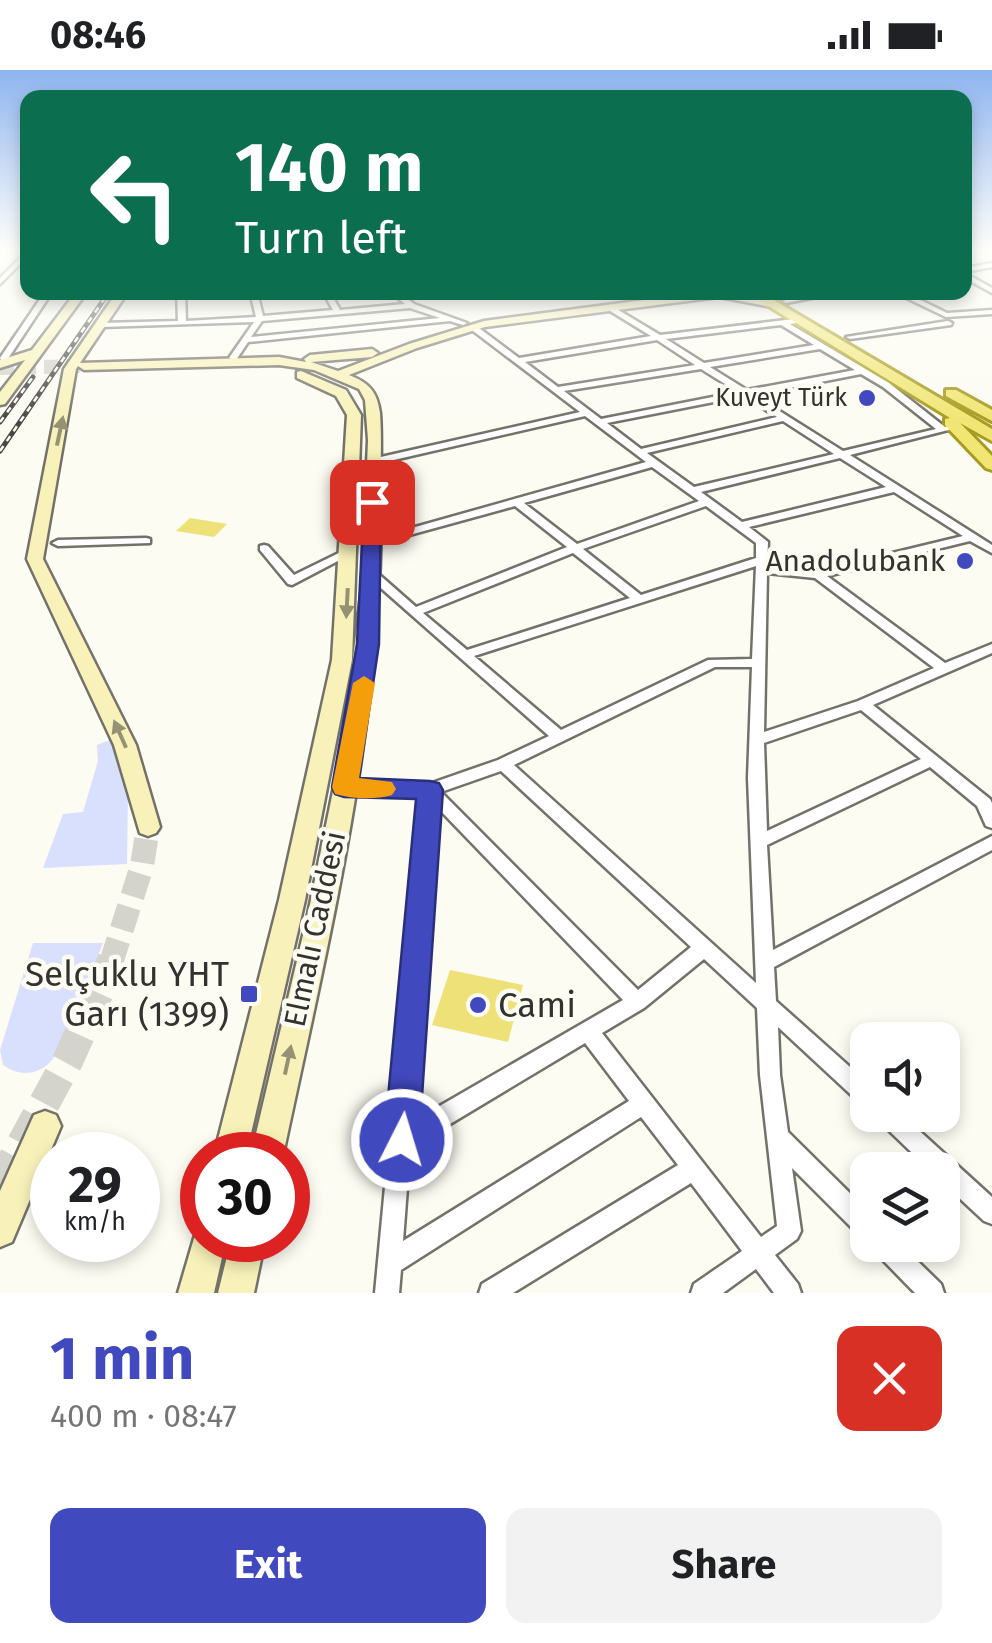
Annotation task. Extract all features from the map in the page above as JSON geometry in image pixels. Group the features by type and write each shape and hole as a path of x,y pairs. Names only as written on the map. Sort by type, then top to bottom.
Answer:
{"main road":[{"path":"3,366 36,352 70,307"},
{"path":"113,307 78,369 35,558 125,745 148,826"},
{"path":"316,378 372,353 462,323 581,307"},
{"path":"78,369 116,375 253,371 316,378 386,356 462,323 609,307"},
{"path":"784,307 992,436"},
{"path":"790,307 992,416"},
{"path":"3,366 36,352"},
{"path":"78,369 372,353"},
{"path":"78,369 100,362 233,358 279,361 357,394 367,373 386,356"},
{"path":"0,401 3,366"},
{"path":"911,386 948,428 992,465"},
{"name":"Elmalı Caddesi","path":"236,1132 292,900 342,660 357,394 374,406 371,574 364,682 272,1132"},
{"path":"0,1230 46,1126"},
{"path":"196,1293 204,1262"},
{"path":"236,1293 243,1262"}],"street":[{"path":"3,366 40,307"},
{"path":"181,307 182,323"},
{"path":"233,358 260,319 257,307"},
{"path":"335,307 338,312"},
{"path":"101,325 260,319 399,307"},
{"path":"415,307 462,323 762,542 757,740 759,842 770,1075 789,1230 703,1293"},
{"path":"610,307 992,550"},
{"path":"929,307 946,315 992,312"},
{"path":"518,361 800,320"},
{"path":"782,322 948,428"},
{"path":"246,340 462,323"},
{"path":"850,337 948,323"},
{"path":"556,390 822,346"},
{"path":"599,422 861,370"},
{"path":"372,462 587,413"},
{"path":"372,542 518,503 647,458 781,419"},
{"path":"416,611 699,496 837,454 948,428"},
{"path":"740,526 892,489"},
{"path":"518,503 639,599"},
{"path":"465,654 761,564 818,575 970,538"},
{"path":"58,543 146,542"},
{"path":"264,548 292,580 349,552"},
{"path":"371,574 558,737"},
{"path":"818,575 941,667"},
{"path":"757,740 863,704 992,648"},
{"path":"344,787 430,790 503,764 713,663 759,662"},
{"path":"863,704 984,803 992,822"},
{"path":"759,842 932,760"},
{"path":"503,764 850,1080"},
{"path":"430,790 637,1002"},
{"path":"386,1293 430,790"},
{"path":"765,963 992,842"},
{"path":"402,1140 637,1002 705,947"},
{"path":"588,1030 789,1293"},
{"path":"390,1263 644,1103"},
{"path":"904,1132 992,1214"},
{"path":"779,1140 850,1210"},
{"path":"491,1293 694,1168"},
{"path":"901,1262 932,1293"}],"shaded area":[{"path":"110,740 128,790 127,864 43,868 63,814 83,812 98,761 97,745"},
{"path":"33,943 103,943 54,1057 42,1069 25,1073 3,1065 0,1050"}],"building":[{"path":"190,518 227,524 214,537 176,531"},
{"name":"Cami","path":"450,970 523,985 508,1042 432,1025"}],"tunnel":[{"path":"0,368 84,366"},
{"path":"111,963 142,866 148,827"},
{"path":"0,1184 68,1060 113,960"}],"railway":[{"path":"0,451 99,307"},
{"path":"0,422 33,377"}],"slow traffic":[{"path":"364,683 344,787 383,789"}],"place":[{"name":"Kuveyt Türk","path":"867,398"},
{"name":"Anadolubank","path":"965,561"},
{"name":"Selçuklu YHT Garı (1399)","path":"249,994"},
{"name":"Cami","path":"478,1005"}],"route":[{"path":"372,502 368,644 344,787 430,790 402,1140"}]}
